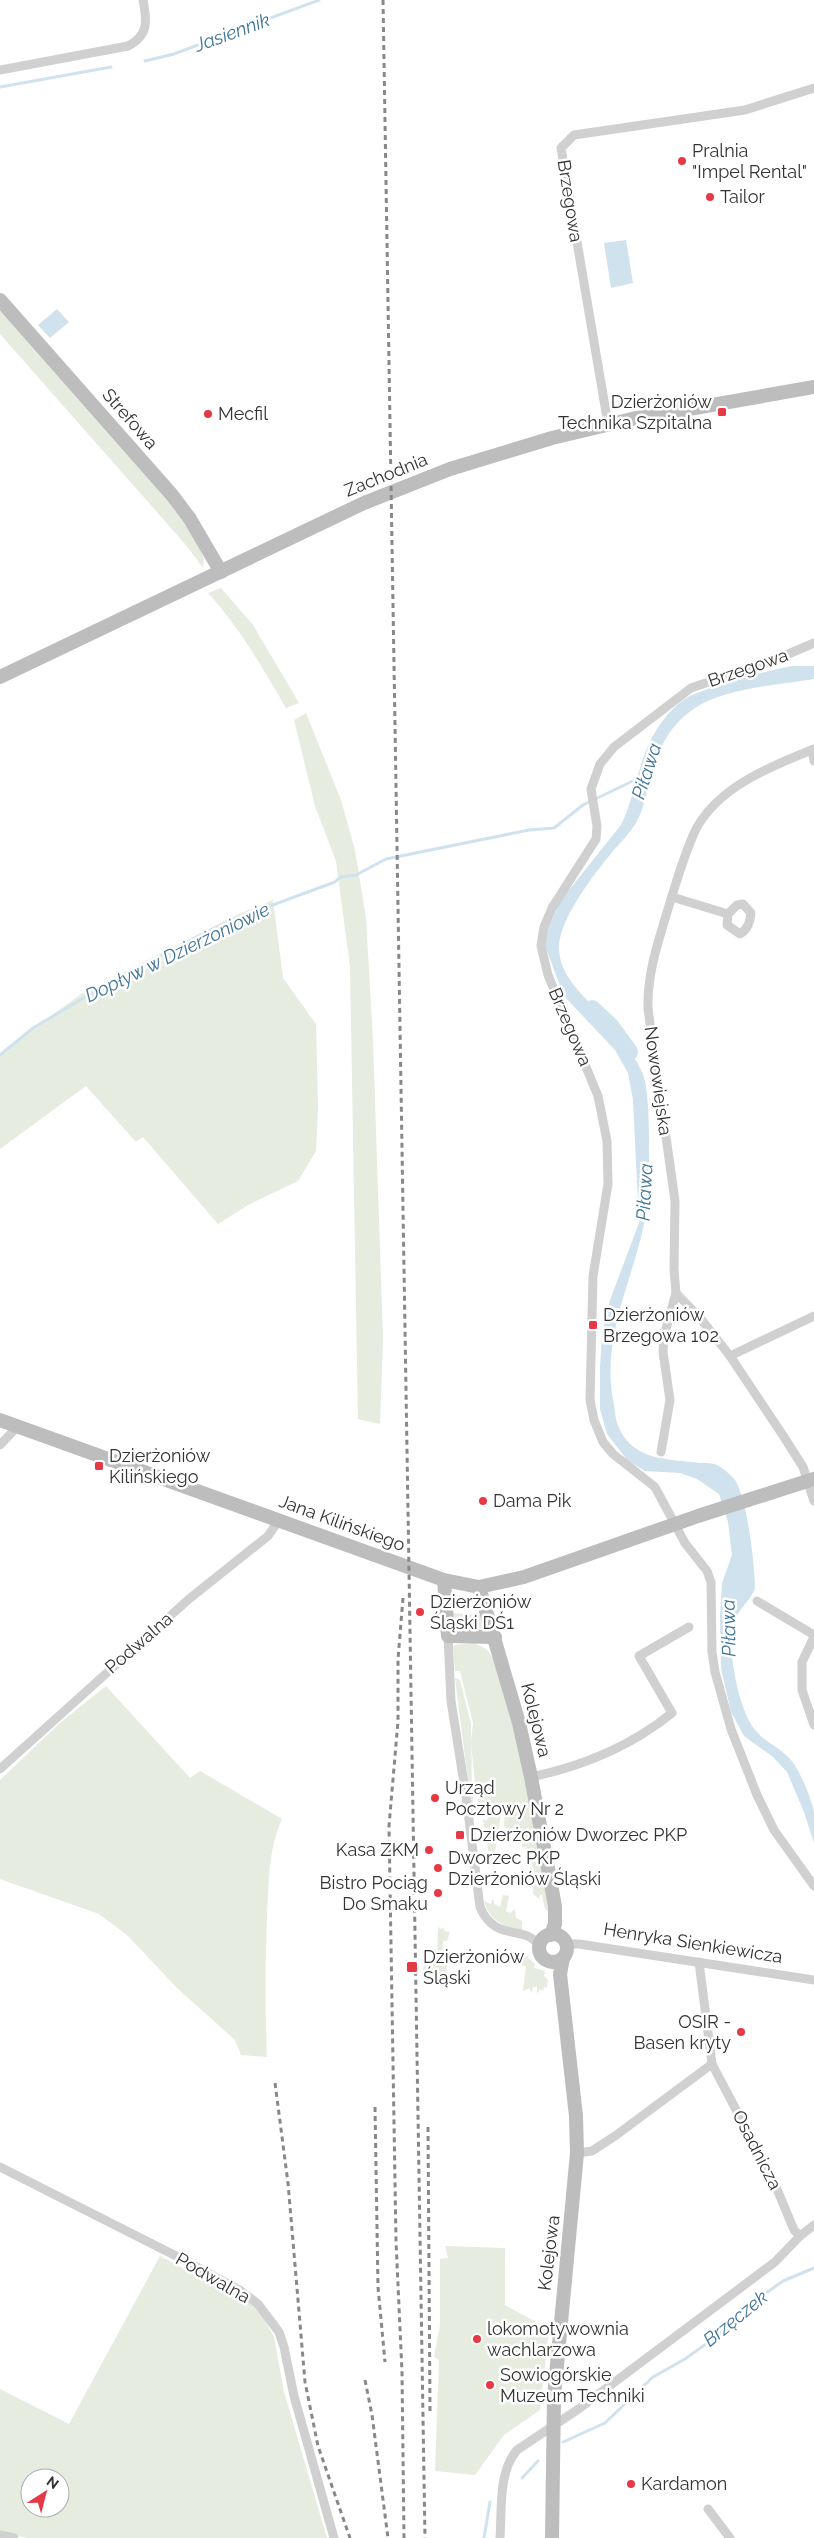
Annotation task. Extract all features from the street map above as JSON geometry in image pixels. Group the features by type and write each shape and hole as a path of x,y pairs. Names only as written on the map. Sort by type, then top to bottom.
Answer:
{"street":[{"path":"0,70 128,46 145,32 147,21 143,0"},
{"name":"Brzegowa","path":"608,424 561,148 574,135 745,110 814,88"},
{"name":"Strefowa","path":"0,300 172,495 190,519 220,572"},
{"name":"Zachodnia","path":"0,677 364,503 408,485 504,452 608,424 814,386"},
{"name":"Brzegowa","path":"814,643 779,658 700,684 681,694 607,754 596,773 591,789 597,826 596,839 552,908 544,927 541,946 548,975 598,1096 607,1141 608,1184 593,1276 590,1400 594,1420 603,1442 621,1462 655,1487 685,1543 704,1565 711,1582 715,1672 724,1708 738,1748 774,1830 814,1886"},
{"path":"813,750 814,761"},
{"name":"Nowowiejska","path":"676,1293 674,1269 675,1201 648,1002 650,966 696,831 717,804 738,786 769,767 813,750"},
{"path":"672,897 728,914"},
{"path":"676,1293 701,1319 730,1356 794,1452 811,1480 814,1501"},
{"path":"661,1452 670,1400 663,1352 664,1336 676,1293"},
{"path":"730,1356 814,1316"},
{"name":"Jana Kilińskiego","path":"0,1420 444,1580 479,1586 524,1577 674,1524 811,1480"},
{"path":"0,1445 18,1426"},
{"name":"Podwalna","path":"0,1769 182,1605 268,1536 279,1520"},
{"path":"444,1580 451,1701 466,1796 480,1908 488,1922 494,1926 507,1932 530,1936 539,1946 543,1958 559,1965 567,1952 558,1934 543,1939 539,1946"},
{"name":"Kolejowa","path":"479,1586 519,1723 555,1906 558,1934"},
{"path":"757,1601 814,1636 802,1662 802,1690 814,1725"},
{"path":"531,1777 604,1756 654,1728 672,1713 639,1656 689,1627"},
{"path":"448,1636 494,1637"},
{"name":"Henryka Sienkiewicza","path":"558,1934 699,1962 814,1980"},
{"name":"Osadnicza","path":"699,1962 712,2064 774,2182 794,2230 800,2236"},
{"name":"Kolejowa","path":"552,2538 553,2426 558,2334 575,2190 577,2154 576,2116 559,1965"},
{"path":"577,2154 592,2151 615,2136 712,2064"},
{"name":"Podwalna","path":"0,2167 184,2260 241,2291 258,2304 279,2332 284,2347 294,2396 334,2538"},
{"path":"500,2538 505,2478 512,2456 521,2447 553,2426 775,2262 800,2236 814,2225"},
{"path":"708,2509 730,2538"},
{"path":"0,2535 14,2538"}],"shaded area":[{"path":"0,308 164,496 196,539 204,559 203,568 186,545 0,334"},
{"path":"221,588 253,625 299,703 286,708 240,634 208,593"},
{"path":"306,713 341,800 355,850 366,918 373,1041 383,1339 380,1424 358,1419 350,966 336,861 315,806 294,720"},
{"path":"273,900 283,978 316,1024 318,1108 316,1151 298,1181 248,1205 218,1224 143,1137 136,1142 86,1086 0,1149 0,1054 81,994 232,917"},
{"path":"450,1613 481,1615 484,1628 453,1630"},
{"path":"474,1643 486,1649 497,1668 519,1748 551,1912 545,1909 542,1895 540,1895 539,1899 533,1894 533,1867 525,1853 526,1847 522,1847 522,1842 518,1845 516,1836 512,1835 512,1830 504,1827 505,1808 499,1805 499,1809 497,1809 497,1805 493,1804 492,1809 489,1806 483,1813 479,1812 478,1798 481,1798 481,1790 485,1790 486,1784 475,1782 471,1742 473,1723 460,1671 455,1671 453,1648 455,1645"},
{"path":"455,1678 460,1680 471,1724 472,1793 474,1793 472,1812"},
{"path":"106,1686 190,1778 200,1771 282,1819 274,1843 269,1879 266,1934 267,2057 241,2055 235,2040 177,1988 127,1935 99,1914 0,1879 0,1780 61,1722"},
{"path":"499,1814 501,1814 493,1856 489,1855 483,1819 487,1821 488,1816 498,1818"},
{"path":"503,1895 509,1896 506,1911 510,1913 515,1909 516,1918 522,1921 522,1930 503,1925 493,1918 486,1908 484,1901 491,1904 492,1900 494,1900 494,1904 500,1907"},
{"path":"438,1926 440,1929 444,1928 444,1931 450,1932 447,1941 443,1941 442,1959 448,1957 444,1993 444,1983 423,1984 423,1969 426,1963 437,1961"},
{"path":"520,1950 522,1951 522,1956 526,1957 529,1954 528,1958 535,1964 534,1968 545,1971 544,1976 548,1980 547,1988 544,1987 543,1991 539,1989 539,1993 537,1992 537,1987 533,1987 532,1992 530,1988 523,1991 526,1966 522,1966"},
{"name":"Sowiogórskie Muzeum Techniki","path":"445,2246 505,2248 505,2305 549,2329 540,2410 504,2435 475,2475 435,2471 439,2360 434,2357 440,2325 440,2259 448,2258"},
{"path":"160,2256 197,2276 231,2287 260,2311 274,2337 284,2392 327,2538 26,2538 0,2531 0,2389 69,2424"}],"water":[{"path":"626,240 633,283 611,288 604,243"},
{"path":"57,309 69,322 50,338 38,325"},
{"path":"793,666 814,666 814,679 753,688 721,696 695,708 676,725 658,755 638,819 579,897 565,923 559,947 563,967 573,984 612,1028 638,1064 645,1081 647,1094 649,1183 647,1210 618,1317 610,1372 617,1422 625,1439 643,1453 664,1459 715,1464 735,1480 747,1516 754,1565 755,1589 733,1623 731,1639 736,1682 745,1710 756,1731 791,1760 802,1778 814,1813 814,1843 804,1812 787,1772 773,1757 744,1736 731,1712 721,1668 720,1616 722,1583 732,1555 728,1522 719,1494 697,1479 680,1473 645,1471 628,1461 607,1434 600,1409 602,1335 610,1300 639,1223 633,1100 628,1073 615,1050 564,996 545,946 549,926 561,900 621,825 646,752 653,736 667,716 684,700 701,691 741,678"}],"waterway":[{"name":"Jasiennik","path":"145,61 174,54 319,0"},
{"name":"Jasiennik","path":"0,87 111,67"},
{"name":"Dopływ w Dzierżoniowie","path":"0,1055 33,1028 85,997 205,933 240,917 335,882 340,877 356,875 386,859 529,830 554,828 583,805 639,778"},
{"name":"Piława","path":"592,1009 611,1027 629,1052"},
{"name":"Brzęczek","path":"563,2442 605,2423 653,2377 685,2359 720,2334 745,2308 783,2281 814,2268"},
{"name":"Brzęczek","path":"522,2478 538,2461"},
{"name":"Brzęczek","path":"484,2538 490,2502"}],"railway":[{"path":"383,0 425,2538"},
{"path":"403,1598 398,1659 398,1721 389,1826 396,2241 402,2372 404,2538"},
{"path":"275,2083 288,2183 305,2382 318,2446 350,2538"},
{"path":"375,2107 378,2287 385,2362"},
{"path":"428,2127 430,2411"},
{"path":"365,2380 372,2415 388,2538"}],"place":[{"name":"Pralnia \"Impel Rental\"","path":"682,161"},
{"name":"Tailor","path":"710,197"},
{"name":"Dzierżoniów Technika Szpitalna","path":"722,412"},
{"name":"Mecfil","path":"208,414"},
{"name":"Dzierżoniów Brzegowa 102","path":"593,1325"},
{"name":"Dzierżoniów Kilińskiego","path":"99,1466"},
{"name":"Dama Pik","path":"483,1501"},
{"name":"Dzierżoniów Śląski DŚ1","path":"420,1612"},
{"name":"Urząd Pocztowy Nr 2","path":"435,1798"},
{"name":"Dzierżoniów Dworzec PKP","path":"460,1835"},
{"name":"Kasa ZKM","path":"429,1850"},
{"name":"Dworzec PKP Dzierżoniów Śląski","path":"438,1868"},
{"name":"Bistro Pociąg Do Smaku","path":"438,1893"},
{"name":"Dzierżoniów Śląski","path":"412,1967"},
{"name":"OSIR - Basen kryty","path":"741,2032"},
{"name":"lokomotywownia wachlarzowa","path":"477,2339"},
{"name":"Sowiogórskie Muzeum Techniki","path":"490,2385"},
{"name":"Kardamon","path":"631,2484"}]}
